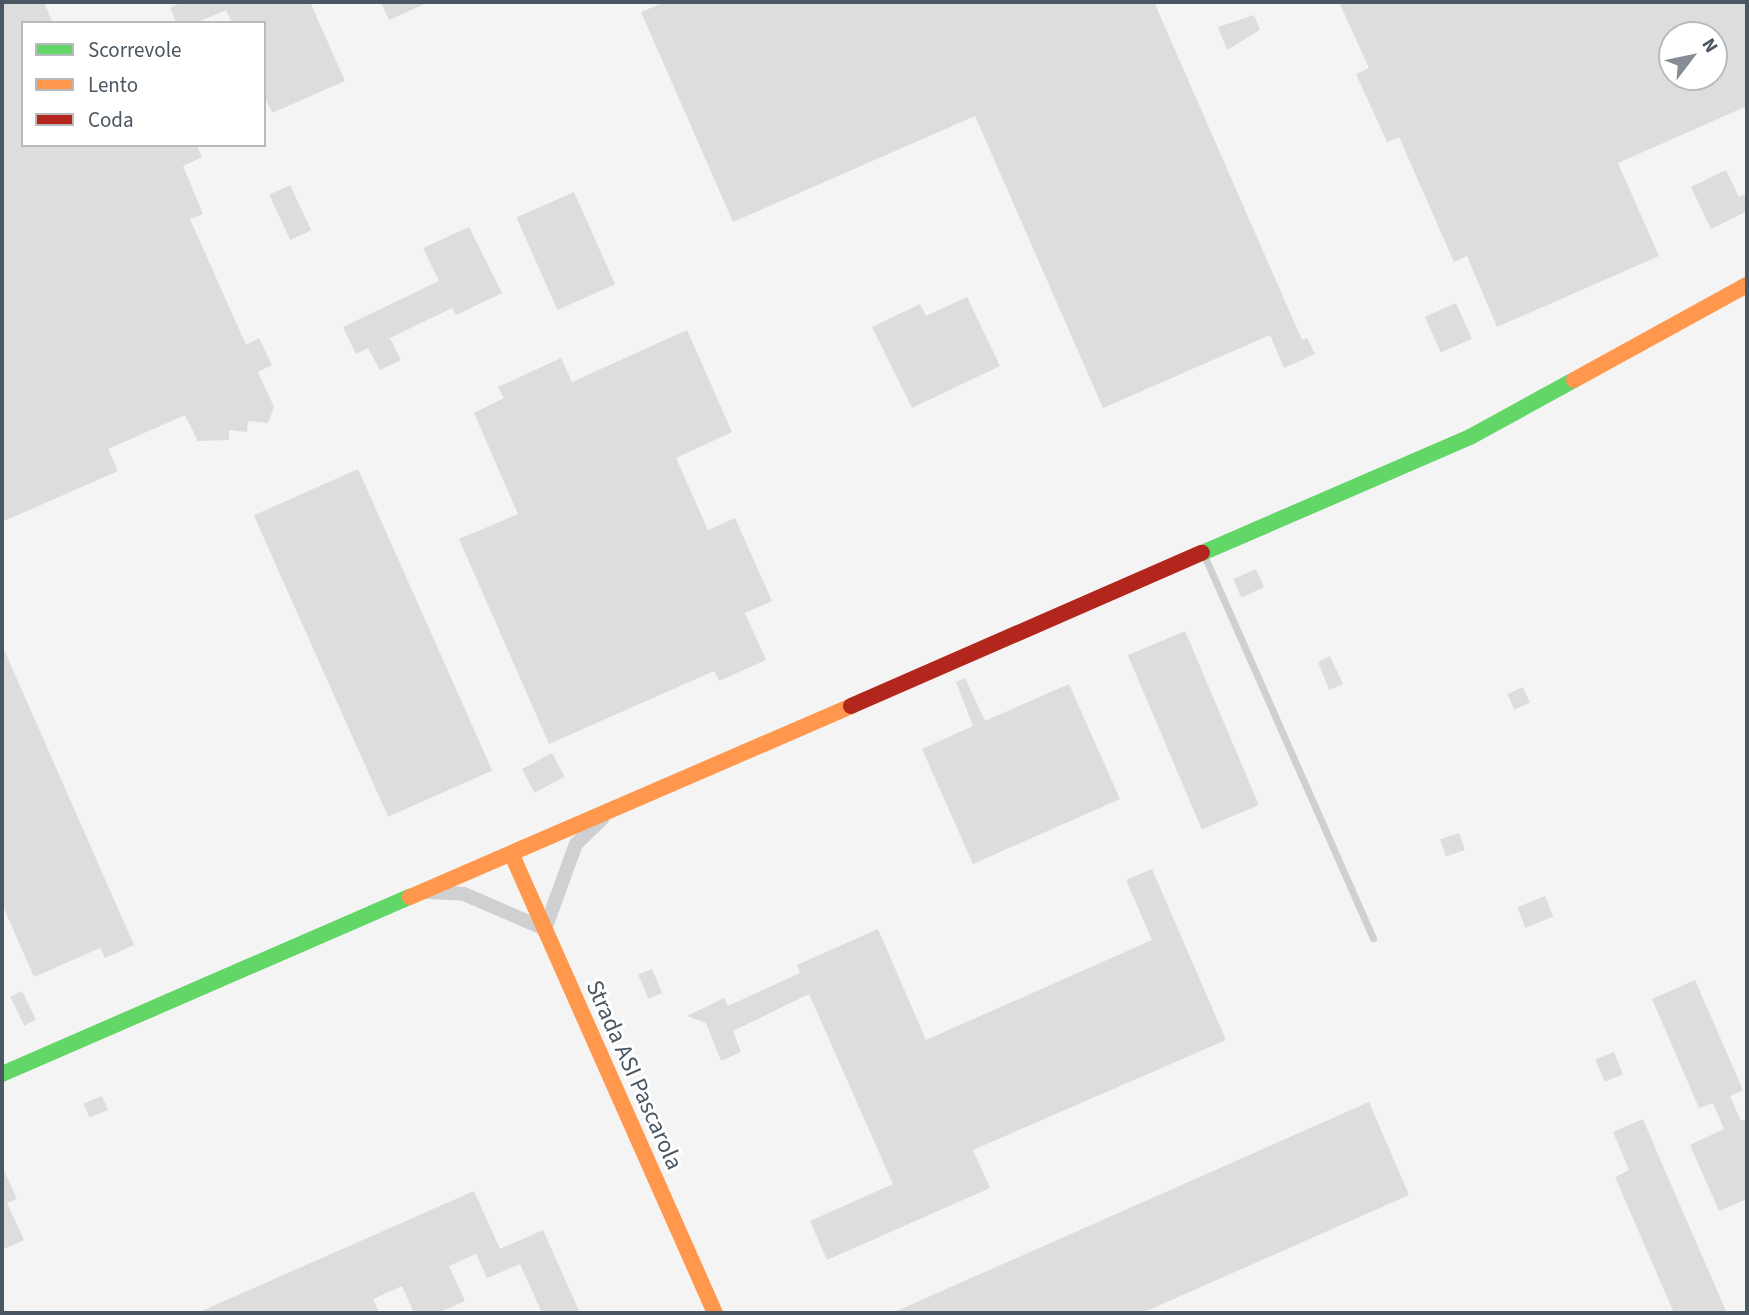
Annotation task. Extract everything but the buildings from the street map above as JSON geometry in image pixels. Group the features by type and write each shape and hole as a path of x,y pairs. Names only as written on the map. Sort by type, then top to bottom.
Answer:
{"street":[{"path":"2,1074 608,814 1470,437 1747,285"},
{"path":"427,892 464,894 545,929 576,844 608,814"},
{"name":"Strada ASI Pascarola","path":"512,855 715,1313"}],"lane":[{"path":"1204,554 1373,938"}],"traffic: fast":[{"path":"1202,553 1470,437 1574,380"},
{"path":"2,1074 410,897"}],"traffic: slow":[{"path":"1574,380 1747,285"},
{"path":"410,897 851,706"},
{"path":"512,855 715,1313"}],"traffic: jam":[{"path":"851,706 1202,553"}]}
